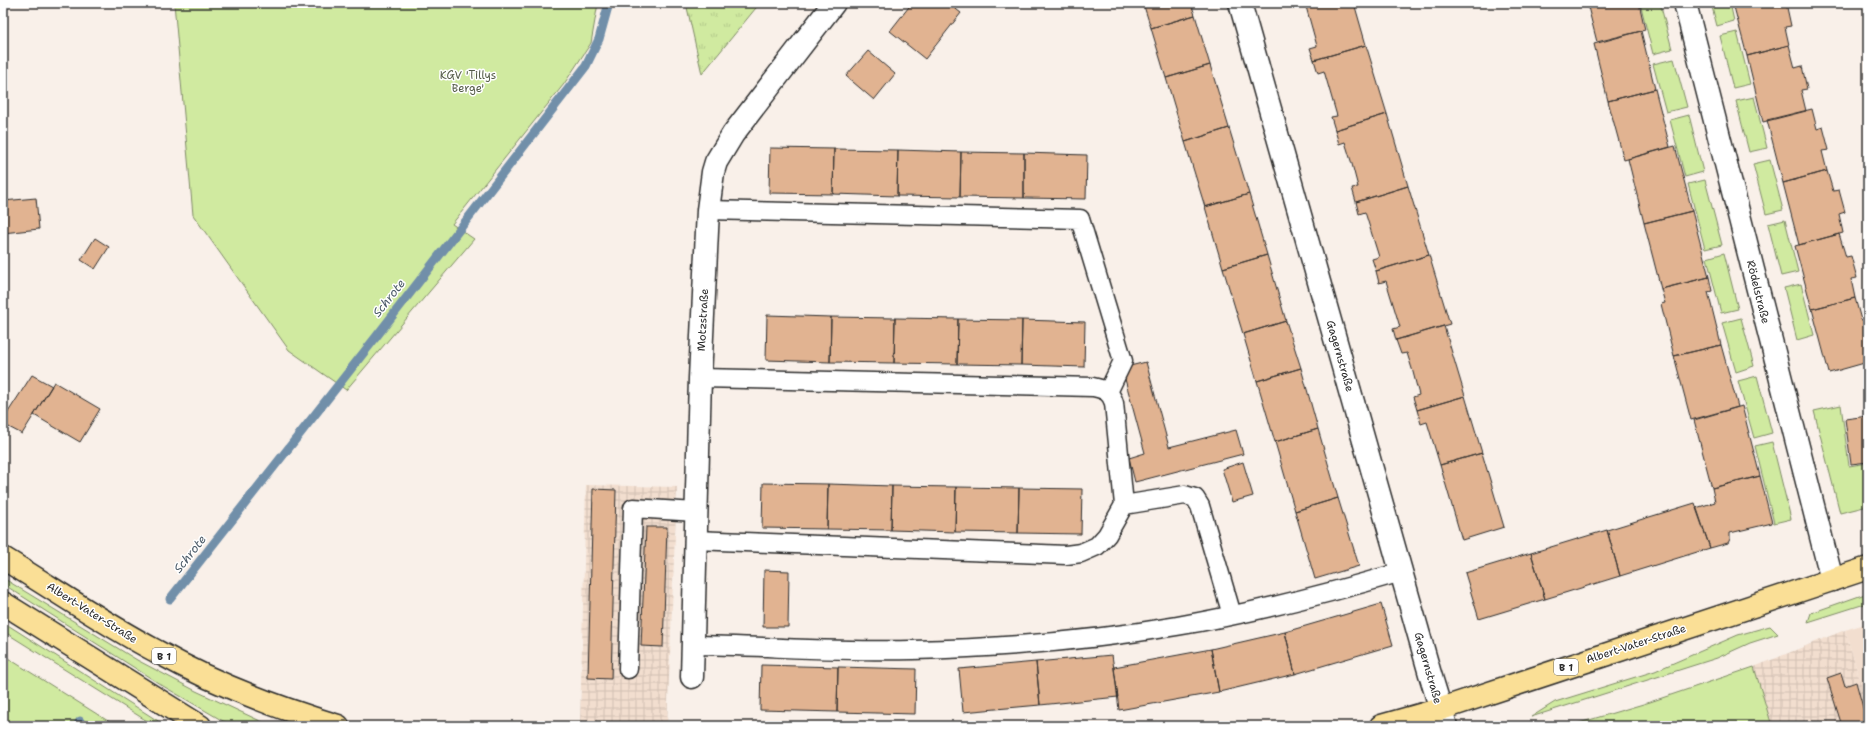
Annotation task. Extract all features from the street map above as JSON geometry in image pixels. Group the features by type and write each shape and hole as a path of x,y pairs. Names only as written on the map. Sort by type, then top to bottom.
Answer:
{"main road":[{"name":"Albert-Vater-Straße","path":"3,558 123,632 185,667 277,706 338,726"},
{"name":"Albert-Vater-Straße","path":"1381,726 1443,718 1868,568"},
{"path":"3,603 198,725"}],"street":[{"name":"Motzstraße","path":"692,677 700,378 708,210 713,172 721,153 733,134 834,3"},
{"name":"Gagernstraße","path":"1240,3 1443,718"},
{"name":"Rödelstraße","path":"1685,3 1832,580"}],"lane":[{"path":"708,210 1080,219 1122,361 1108,392"},
{"path":"695,540 1066,555 1081,553 1097,546 1107,535 1124,505 1114,403 1108,392 1093,387 700,378"},
{"path":"1124,505 1185,495 1195,498 1200,506 1232,615"},
{"path":"628,669 633,508 696,512"},
{"path":"693,645 911,650 971,648 1068,641 1122,634 1232,615 1300,600 1401,572"}],"shaded area":[{"path":"586,485 677,487 667,726 580,726"},
{"path":"1868,623 1868,707 1845,630"},
{"path":"1845,630 1868,707 1868,726 1772,726 1754,667"}],"green space":[{"name":"KGV 'Tillys Berge'","path":"174,3 598,3 591,43 564,84 452,224 474,239 346,390 289,350 193,215"},
{"path":"686,3 760,3 702,74"},
{"path":"1640,3 1660,3 1672,49 1653,54"},
{"path":"1711,3 1730,3 1734,21 1717,26"},
{"path":"1737,32 1750,84 1733,88 1720,36"},
{"path":"1674,59 1687,107 1666,112 1653,64"},
{"path":"1754,97 1767,148 1749,152 1736,101"},
{"path":"1689,115 1703,172 1685,177 1670,120"},
{"path":"1770,160 1783,210 1766,214 1753,164"},
{"path":"1705,180 1722,245 1705,249 1688,184"},
{"path":"1785,220 1798,272 1781,276 1768,224"},
{"path":"1724,253 1738,309 1721,313 1707,258"},
{"path":"1801,284 1814,335 1797,340 1784,288"},
{"path":"1741,318 1754,366 1736,372 1722,323"},
{"path":"1757,376 1772,433 1754,438 1738,381"},
{"path":"1841,405 1849,466 1868,463 1868,506 1840,513 1814,411"},
{"path":"1772,442 1791,519 1774,523 1755,446"},
{"path":"3,578 137,660 196,691 271,726 235,726 223,721 163,686 3,584"},
{"path":"1868,593 1868,603 1808,622 1811,613"},
{"path":"3,622 166,726 155,726 3,631"},
{"path":"1770,626 1778,634 1750,643 1717,658 1531,717 1555,702 1655,671 1738,635"},
{"path":"3,655 116,726 3,726"},
{"path":"1754,667 1772,726 1569,726 1650,702"}],"building":[{"path":"912,3 948,3 961,13 925,59 890,31"},
{"path":"1143,3 1191,3 1195,15 1151,28"},
{"path":"1305,3 1354,3 1366,45 1314,60 1310,48 1317,46"},
{"path":"1587,3 1639,3 1645,30 1597,42"},
{"path":"1733,3 1778,3 1779,5 1786,3 1791,26 1785,27 1789,45 1747,56"},
{"path":"1195,15 1210,65 1166,78 1151,28"},
{"path":"1641,31 1655,89 1608,101 1594,44"},
{"path":"1366,45 1387,114 1335,130 1331,117 1337,116 1324,71 1318,73 1314,60"},
{"path":"1789,45 1795,68 1802,66 1807,89 1801,90 1806,111 1763,122 1747,56"},
{"path":"868,51 895,74 874,100 846,76"},
{"path":"1210,65 1229,128 1185,142 1166,78"},
{"path":"1655,89 1670,147 1624,160 1608,101"},
{"path":"1812,109 1817,129 1823,127 1829,150 1822,151 1827,171 1783,183 1767,120"},
{"path":"1387,114 1408,186 1356,202 1352,188 1358,187 1352,164 1345,142 1339,144 1335,130"},
{"path":"1229,128 1249,194 1205,207 1185,142"},
{"path":"1675,146 1692,211 1644,223 1628,159"},
{"path":"770,148 834,149 833,194 769,193"},
{"path":"834,149 898,150 897,196 833,194"},
{"path":"898,150 961,152 960,197 897,196"},
{"path":"961,152 1024,153 1024,198 960,197"},
{"path":"1024,153 1087,155 1086,199 1024,198"},
{"path":"1827,171 1833,191 1839,190 1845,212 1839,214 1843,233 1799,245 1783,183"},
{"path":"1408,186 1429,255 1376,271 1372,259 1379,257 1365,212 1359,214 1356,202"},
{"path":"1249,194 1267,255 1223,268 1205,207"},
{"path":"36,198 39,229 3,233 3,201"},
{"path":"1692,211 1709,277 1661,289 1644,223"},
{"path":"1839,234 1846,257 1851,256 1857,278 1851,279 1855,298 1812,309 1795,246"},
{"path":"95,238 109,247 95,269 81,260"},
{"path":"1267,255 1286,321 1243,334 1223,268"},
{"path":"1429,255 1450,324 1396,340 1393,329 1400,327 1386,281 1379,283 1376,271"},
{"path":"1709,277 1712,291 1708,292 1721,345 1674,356 1661,304 1665,303 1661,289"},
{"path":"1855,298 1861,320 1867,318 1868,320 1868,362 1829,373 1812,309"},
{"path":"767,315 831,317 830,362 766,360"},
{"path":"831,317 895,318 894,363 830,362"},
{"path":"895,318 958,319 957,364 894,363"},
{"path":"958,319 1022,320 1021,365 957,364"},
{"path":"1022,320 1085,322 1084,367 1021,365"},
{"path":"1286,321 1301,368 1257,381 1243,334"},
{"path":"1444,326 1465,396 1417,410 1413,397 1419,395 1413,372 1407,353 1401,354 1396,340"},
{"path":"1721,345 1738,407 1691,420 1674,356"},
{"path":"1146,362 1169,447 1236,430 1243,454 1135,482 1129,458 1145,453 1122,368"},
{"path":"1301,368 1318,429 1275,442 1257,381"},
{"path":"32,375 52,386 22,434 3,424 3,420"},
{"path":"54,382 100,409 80,442 34,415"},
{"path":"1465,396 1482,453 1440,465 1427,422 1421,424 1417,410"},
{"path":"1742,406 1760,476 1712,488 1694,420"},
{"path":"1868,416 1868,462 1851,464 1845,419"},
{"path":"1318,429 1338,498 1295,511 1275,442"},
{"path":"1482,453 1504,527 1462,540 1440,465"},
{"path":"1243,462 1253,496 1232,502 1222,469"},
{"path":"1760,476 1772,523 1730,533 1728,543 1710,548 1696,508 1715,502 1712,488"},
{"path":"763,483 828,484 827,529 762,528"},
{"path":"828,484 892,486 891,530 827,529"},
{"path":"892,486 956,487 955,532 891,530"},
{"path":"956,487 1019,488 1018,533 955,532"},
{"path":"1019,488 1082,489 1081,534 1018,533"},
{"path":"593,489 616,490 611,679 588,678"},
{"path":"1338,498 1359,566 1315,579 1295,511"},
{"path":"1695,503 1710,548 1620,576 1607,530"},
{"path":"646,527 667,527 663,647 641,646"},
{"path":"1607,530 1620,576 1545,599 1531,553"},
{"path":"1531,553 1545,599 1479,619 1465,573"},
{"path":"764,570 789,571 788,627 763,627"},
{"path":"1381,604 1393,645 1295,674 1285,632"},
{"path":"1285,632 1295,674 1219,692 1211,649"},
{"path":"1211,649 1219,692 1119,710 1114,667"},
{"path":"1112,655 1118,697 1040,705 1036,662"},
{"path":"1036,662 1040,705 963,712 959,669"},
{"path":"761,665 838,667 837,712 760,710"},
{"path":"838,667 916,669 915,714 837,712"},
{"path":"1841,673 1845,686 1856,682 1868,726 1842,726 1827,678"}],"waterway":[{"name":"Schrote","path":"170,599 586,66 599,39 609,3"},
{"name":"Schrote","path":"77,726 80,721"}]}
